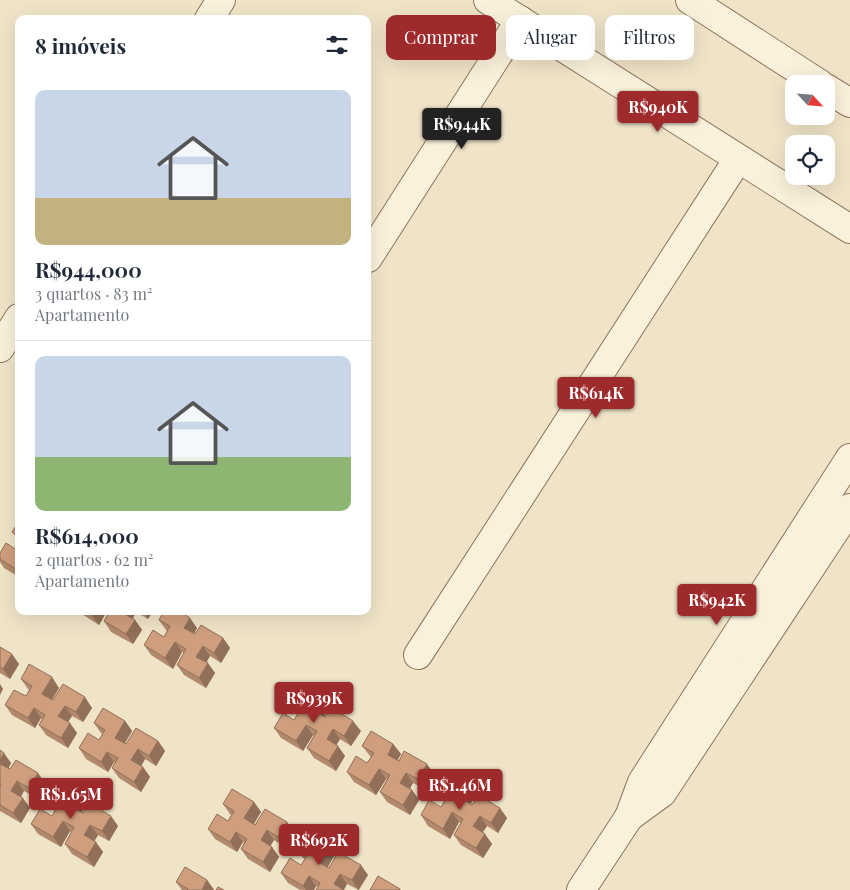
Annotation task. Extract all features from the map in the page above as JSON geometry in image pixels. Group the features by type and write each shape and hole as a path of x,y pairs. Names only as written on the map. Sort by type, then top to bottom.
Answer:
{"street":[{"path":"212,15 221,0"},
{"path":"488,0 512,15"},
{"path":"690,0 806,75"},
{"path":"371,253 506,42"},
{"path":"583,60 850,229"},
{"path":"835,94 850,103"},
{"path":"418,655 738,159"},
{"path":"0,348 15,324"},
{"path":"581,890 629,818 642,782 850,458"},
{"path":"629,818 662,793 850,508"}],"building":[{"path":"6,543 15,549 15,568 0,559 0,553"},
{"path":"108,615 126,615 135,620 126,634 104,621"},
{"path":"162,615 185,615 190,618 184,628 195,634 201,625 223,638 214,653 203,646 196,657 208,663 199,678 177,665 186,649 175,642 165,658 144,645 153,630 164,637 170,626 159,620"},
{"path":"0,647 12,654 3,669 0,667"},
{"path":"29,664 52,677 42,694 53,700 63,684 85,697 76,712 65,706 58,716 70,723 61,738 39,725 45,715 34,708 28,718 5,705 14,690 26,696 32,686 21,679"},
{"path":"298,688 320,701 314,711 325,717 331,707 353,721 344,736 333,729 327,739 338,746 329,761 307,748 317,731 306,725 296,741 274,728 283,713 294,720 301,709 289,702"},
{"path":"103,708 125,721 115,738 126,744 136,728 158,741 149,756 138,749 131,760 143,767 134,782 112,768 118,758 107,752 101,762 79,748 88,733 99,740 105,730 94,723"},
{"path":"371,731 393,744 388,755 399,761 404,751 427,764 418,779 406,773 400,783 412,790 403,805 380,792 390,775 379,769 369,785 347,772 356,756 367,763 374,753 362,746"},
{"path":"0,750 4,753 0,760"},
{"path":"16,760 38,773 29,788 17,781 11,791 23,798 13,813 0,805 0,764 10,769"},
{"path":"445,775 467,788 461,798 472,805 478,795 500,808 491,823 480,816 473,826 485,834 476,848 454,835 463,819 452,812 443,829 421,815 429,800 441,807 447,797 436,790"},
{"path":"56,783 77,797 72,807 83,813 89,803 111,816 102,831 90,825 84,835 96,842 87,857 65,844 74,827 63,821 53,837 31,824 40,809 52,816 58,805 46,798"},
{"path":"232,789 254,802 244,818 255,825 265,809 287,822 278,837 267,830 261,840 272,847 263,862 241,849 247,839 236,832 230,842 208,829 217,814 228,821 234,811 223,804"},
{"path":"305,832 327,846 318,862 329,868 338,852 361,865 352,880 340,874 334,884 344,890 316,890 320,883 309,876 303,886 281,873 290,858 301,865 308,854 296,848"},
{"path":"185,867 207,880 202,890 187,890 176,882"},
{"path":"378,876 400,889 400,890 370,890"}]}
